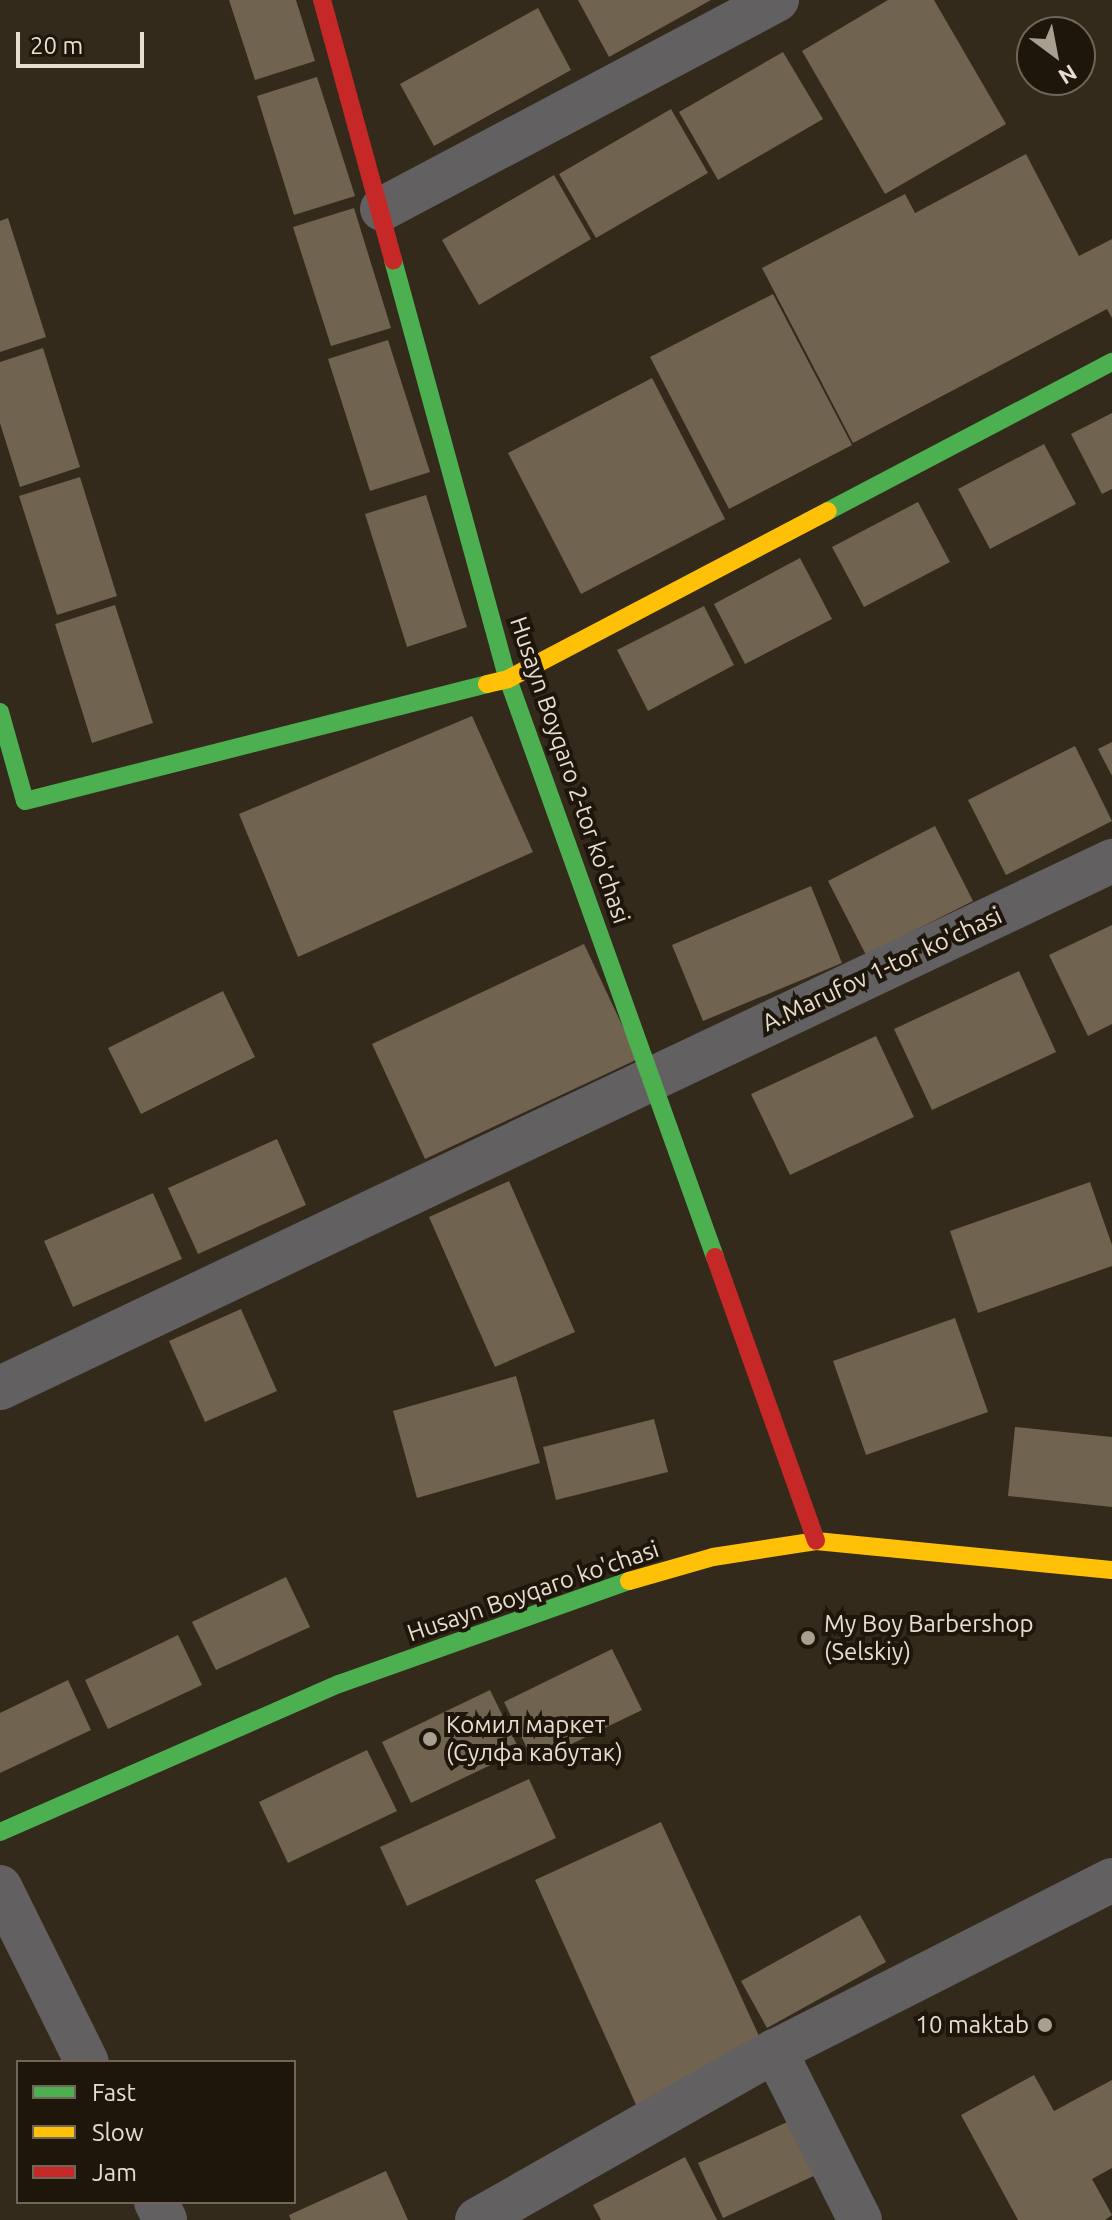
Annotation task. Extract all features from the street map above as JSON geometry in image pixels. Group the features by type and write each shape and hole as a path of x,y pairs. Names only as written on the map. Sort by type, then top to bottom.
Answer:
{"street":[{"name":"Husayn Boyqaro 2-tor ko'chasi","path":"322,0 382,209 508,679 816,1541"},
{"path":"382,209 777,0"},
{"path":"0,712 12,805 508,679 1112,362"},
{"name":"A.Marufov 1-tor ko'chasi","path":"0,1388 652,1076 1112,861"},
{"name":"Husayn Boyqaro ko'chasi","path":"0,1832 339,1684 589,1594 713,1557 816,1541 1112,1570"},
{"path":"477,2220 775,2051 1112,1880"},
{"path":"0,1887 86,2060"},
{"path":"775,2051 860,2220"}],"building":[{"path":"229,0 296,0 315,61 255,80"},
{"path":"578,0 711,0 609,57"},
{"path":"888,0 934,0 1006,124 885,194 802,51"},
{"path":"538,8 571,70 434,146 400,84"},
{"path":"783,52 823,119 718,180 679,112"},
{"path":"317,77 355,196 294,215 257,96"},
{"path":"671,109 708,173 596,238 559,174"},
{"path":"1026,154 1079,256 1112,239 1112,318 1107,309 853,443 762,268 905,194 915,213"},
{"path":"554,175 591,239 479,305 442,240"},
{"path":"354,208 391,328 331,346 293,227"},
{"path":"8,218 46,337 0,352 0,221"},
{"path":"773,294 852,445 729,509 650,357"},
{"path":"388,340 430,472 370,491 328,359"},
{"path":"43,348 80,467 20,487 0,423 0,362"},
{"path":"652,378 725,519 581,594 508,453"},
{"path":"1112,413 1112,489 1102,494 1071,434"},
{"path":"1044,444 1076,504 990,549 958,489"},
{"path":"80,477 117,596 57,615 19,496"},
{"path":"426,495 467,627 407,647 365,514"},
{"path":"918,502 950,562 864,607 832,547"},
{"path":"800,558 832,619 745,664 714,604"},
{"path":"115,605 153,723 92,743 55,624"},
{"path":"704,606 734,665 648,711 617,650"},
{"path":"472,716 533,852 298,957 239,814"},
{"path":"1112,742 1112,776 1098,749"},
{"path":"1075,746 1112,821 1006,875 968,800"},
{"path":"935,826 973,901 866,955 828,881"},
{"path":"811,886 842,963 703,1021 672,945"},
{"path":"1112,925 1112,1024 1088,1036 1049,955"},
{"path":"584,944 638,1059 425,1159 372,1044"},
{"path":"1019,971 1056,1052 932,1110 894,1029"},
{"path":"223,991 255,1057 141,1114 108,1048"},
{"path":"876,1036 914,1117 790,1175 751,1094"},
{"path":"277,1139 306,1205 198,1254 168,1188"},
{"path":"509,1181 575,1332 495,1367 429,1217"},
{"path":"1090,1182 1112,1245 1112,1266 978,1313 950,1231"},
{"path":"153,1193 182,1259 73,1307 44,1241"},
{"path":"241,1309 277,1391 205,1422 169,1341"},
{"path":"955,1318 988,1412 866,1455 833,1361"},
{"path":"516,1376 540,1463 417,1498 393,1411"},
{"path":"654,1419 668,1472 556,1500 543,1447"},
{"path":"1015,1427 1112,1437 1112,1507 1008,1496"},
{"path":"286,1577 310,1627 216,1670 192,1622"},
{"path":"178,1635 202,1685 108,1729 85,1680"},
{"path":"612,1649 642,1710 534,1762 504,1702"},
{"path":"68,1680 91,1730 0,1773 0,1713"},
{"path":"490,1690 520,1751 411,1803 382,1742"},
{"path":"367,1750 397,1811 288,1863 259,1802"},
{"path":"529,1779 556,1838 407,1906 380,1847"},
{"path":"661,1822 765,2049 637,2107 535,1880"},
{"path":"860,1915 886,1962 767,2028 741,1981"},
{"path":"1034,2075 1054,2111 1112,2080 1112,2168 1092,2179 1112,2215 1105,2220 1018,2220 961,2115"},
{"path":"796,2118 820,2173 723,2218 698,2163"},
{"path":"685,2157 717,2220 601,2220 593,2205"},
{"path":"386,2171 408,2220 291,2220 289,2215"}],"traffic: fast":[{"path":"393,260 508,679 715,1257"},
{"path":"828,511 1112,362"},
{"path":"0,712 25,801 487,684"},
{"path":"0,1832 339,1684 629,1581"}],"traffic: slow":[{"path":"487,684 508,679 828,511"},
{"path":"629,1581 713,1557 816,1541 1112,1570"}],"traffic: jam":[{"path":"322,0 393,260"},
{"path":"715,1257 816,1541"}],"place":[{"name":"My Boy Barbershop (Selskiy)","path":"808,1638"},
{"name":"Комил маркет (Сулфа кабутак)","path":"430,1739"},
{"name":"10 maktab","path":"1045,2025"}]}
